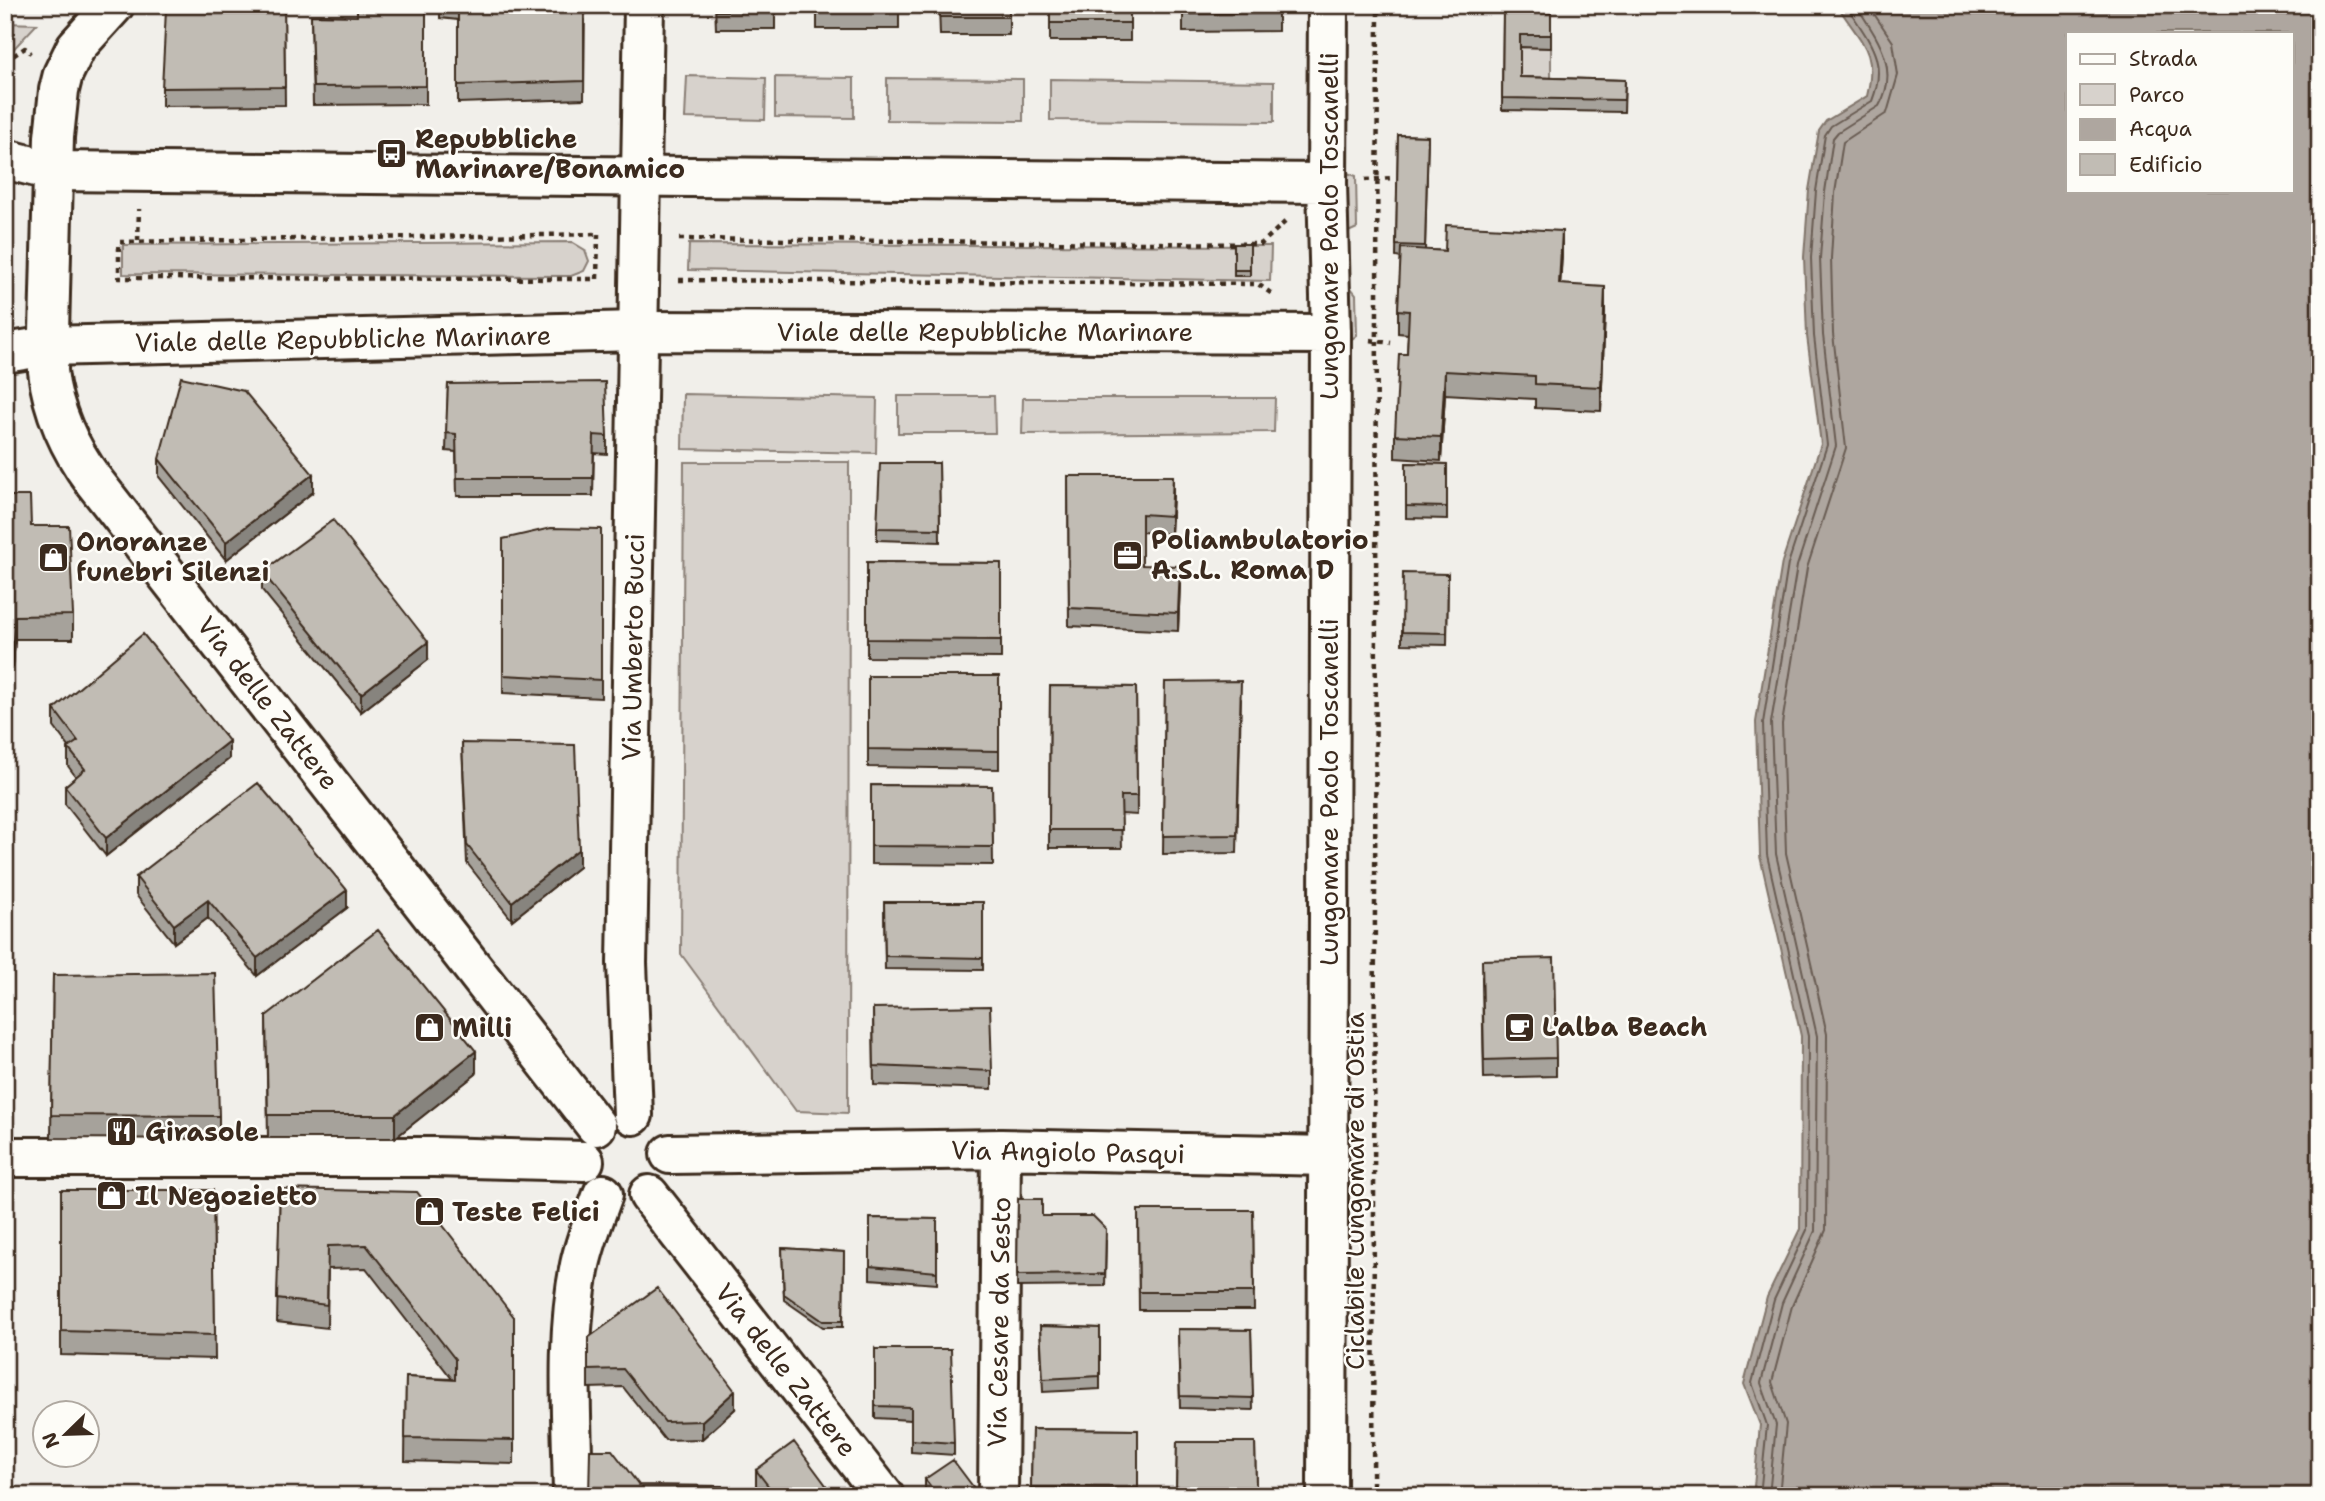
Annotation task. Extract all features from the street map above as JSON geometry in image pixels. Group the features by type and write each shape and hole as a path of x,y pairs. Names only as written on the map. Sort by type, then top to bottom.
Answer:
{"street":[{"path":"48,346 52,171 55,122 62,80 76,47 114,5"},
{"path":"638,331 644,5"},
{"name":"Lungomare Paolo Toscanelli","path":"1328,5 1327,183 1331,334 1328,1496"},
{"path":"5,159 52,171 1327,183"},
{"name":"Viale delle Repubbliche Marinare","path":"5,353 48,346 638,331 1331,334"},
{"name":"Via Umberto Bucci","path":"633,1115 627,963 638,331"},
{"name":"Via delle Zattere","path":"48,346 52,394 83,467 531,1039 590,1144"},
{"path":"633,1115 651,1121 658,1128 670,1154 667,1173 649,1195 630,1202 611,1199 589,1180 590,1144 613,1116 633,1115"},
{"path":"5,1157 434,1157 590,1144"},
{"name":"Via Angiolo Pasqui","path":"670,1154 1001,1149 1327,1156"},
{"name":"Via Cesare da Sesto","path":"998,1496 1001,1149"},
{"path":"573,1496 571,1338 580,1262 603,1194"},
{"name":"Via delle Zattere","path":"649,1195 884,1496"}],"path":[{"name":"Ciclabile Lungomare di Ostia","path":"1373,1496 1378,5"},
{"path":"5,61 25,48 62,80"},
{"path":"138,241 141,172"},
{"path":"675,249 675,239 1261,244 1327,183"},
{"path":"598,234 597,279 119,278 119,242 138,241 598,234"},
{"path":"675,269 676,280 1258,284 1279,298"}],"green space":[{"path":"5,23 37,24 6,57 5,57"},
{"path":"1520,47 1551,48 1551,90 1520,90"},
{"path":"687,76 766,78 765,120 685,118"},
{"path":"775,77 854,78 854,118 775,117"},
{"path":"887,78 1023,79 1023,121 887,120"},
{"path":"1050,79 1274,82 1274,122 1050,120"},
{"path":"1342,171 1356,176 1357,228 1342,235"},
{"path":"7,205 7,304 5,304"},
{"path":"572,242 585,250 589,261 584,271 571,276 123,274 123,245"},
{"path":"689,244 1271,246 1270,281 688,270"},
{"path":"1346,282 1356,294 1357,335 1342,347"},
{"path":"683,394 877,398 876,453 682,449"},
{"path":"898,396 994,396 995,433 898,433"},
{"path":"1023,398 1275,398 1274,432 1022,434"},
{"path":"684,462 849,462 848,1113 796,1111 681,954"}],"water":[{"path":"1837,5 2320,5 2320,1496 1753,1496 1760,1425 1744,1384 1767,1297 1800,1229 1801,1036 1760,856 1756,722 1782,562 1821,444 1807,336 1804,257 1809,190 1819,131 1826,121 1867,96 1870,80 1869,57 1860,38"}],"building":[{"path":"210,5 284,5 285,87 162,88 166,10 210,11"},
{"path":"357,5 426,5 426,86 313,87 311,15 357,16"},
{"path":"440,5 486,7 458,8 458,13 440,12"},
{"path":"584,5 584,81 458,85 458,8"},
{"path":"715,5 775,5 775,11 716,11"},
{"path":"817,5 899,5 899,11 817,11"},
{"path":"940,5 1009,5 1009,17 940,17"},
{"path":"1050,5 1130,5 1130,23 1050,23"},
{"path":"1183,5 1278,5 1278,13 1183,14"},
{"path":"1503,13 1551,13 1551,35 1520,35 1520,77 1625,80 1624,100 1502,98"},
{"path":"1398,135 1428,136 1425,246 1396,245"},
{"path":"1446,225 1562,231 1559,284 1605,287 1601,387 1535,384 1535,376 1445,371 1441,437 1395,435 1399,354 1407,354 1409,311 1398,310 1401,248 1445,251"},
{"path":"1234,244 1250,244 1250,270 1234,270"},
{"path":"181,377 244,391 313,474 226,542 159,459"},
{"path":"605,382 607,436 594,435 593,478 457,478 456,434 446,433 448,384"},
{"path":"880,463 939,463 940,529 877,528"},
{"path":"1406,463 1447,464 1447,507 1406,506"},
{"path":"1068,476 1173,476 1171,516 1142,514 1142,565 1180,566 1178,613 1069,608"},
{"path":"5,496 30,496 31,526 69,526 73,615 15,616 13,644 5,643"},
{"path":"333,520 428,642 361,694 262,572"},
{"path":"551,528 601,529 601,680 503,675 503,539"},
{"path":"867,562 1001,563 1001,640 867,639"},
{"path":"1403,573 1448,574 1447,633 1402,632"},
{"path":"143,634 229,741 106,838 65,786 85,769 68,748 78,741 54,709"},
{"path":"868,676 999,676 999,751 868,749"},
{"path":"1241,681 1237,835 1163,836 1165,682"},
{"path":"1050,686 1136,687 1137,796 1121,796 1122,830 1049,830"},
{"path":"462,743 575,745 579,849 512,902 467,845"},
{"path":"258,783 347,890 257,958 208,900 174,925 136,877"},
{"path":"871,785 992,786 993,847 871,846"},
{"path":"884,902 983,902 983,958 885,956"},
{"path":"378,930 476,1051 395,1115 268,1115 266,1016"},
{"name":"L'alba Beach","path":"1554,958 1556,1058 1484,1060 1482,960"},
{"path":"215,973 219,1116 51,1115 53,975"},
{"path":"990,1006 992,1071 874,1066 873,1008"},
{"path":"280,1189 417,1192 514,1317 514,1440 405,1438 406,1377 455,1380 455,1359 366,1245 328,1246 327,1305 277,1299"},
{"path":"61,1190 213,1190 215,1335 61,1331"},
{"path":"1018,1199 1042,1199 1042,1216 1093,1216 1106,1229 1105,1274 1017,1275"},
{"path":"1138,1210 1253,1210 1254,1292 1139,1292"},
{"path":"870,1218 937,1219 937,1272 870,1266"},
{"path":"782,1248 844,1252 843,1321 823,1321 784,1294"},
{"path":"657,1288 735,1391 702,1421 665,1422 623,1369 588,1370 588,1338"},
{"path":"1040,1326 1100,1328 1100,1376 1043,1379"},
{"path":"1178,1329 1251,1330 1253,1398 1180,1396"},
{"path":"875,1349 951,1349 954,1443 911,1440 911,1407 875,1406"},
{"path":"1032,1429 1138,1430 1138,1488 1031,1487"},
{"path":"794,1442 834,1496 776,1496 756,1470"},
{"path":"1177,1442 1255,1442 1256,1487 1176,1491"},
{"path":"590,1450 612,1450 639,1485 722,1486 722,1496 589,1496"},
{"path":"953,1460 980,1496 938,1496 925,1479"},
{"path":"530,1495 530,1496 258,1496"}],"place":[{"name":"Repubbliche Marinare/Bonamico","path":"392,154"},
{"name":"Poliambulatorio A.S.L. Roma D","path":"1128,555"},
{"name":"Onoranze funebri Silenzi","path":"53,557"},
{"name":"L'alba Beach","path":"1519,1027"},
{"name":"Milli","path":"429,1028"},
{"name":"Girasole","path":"122,1132"},
{"name":"Il Negozietto","path":"112,1196"},
{"name":"Teste Felici","path":"429,1212"}]}
